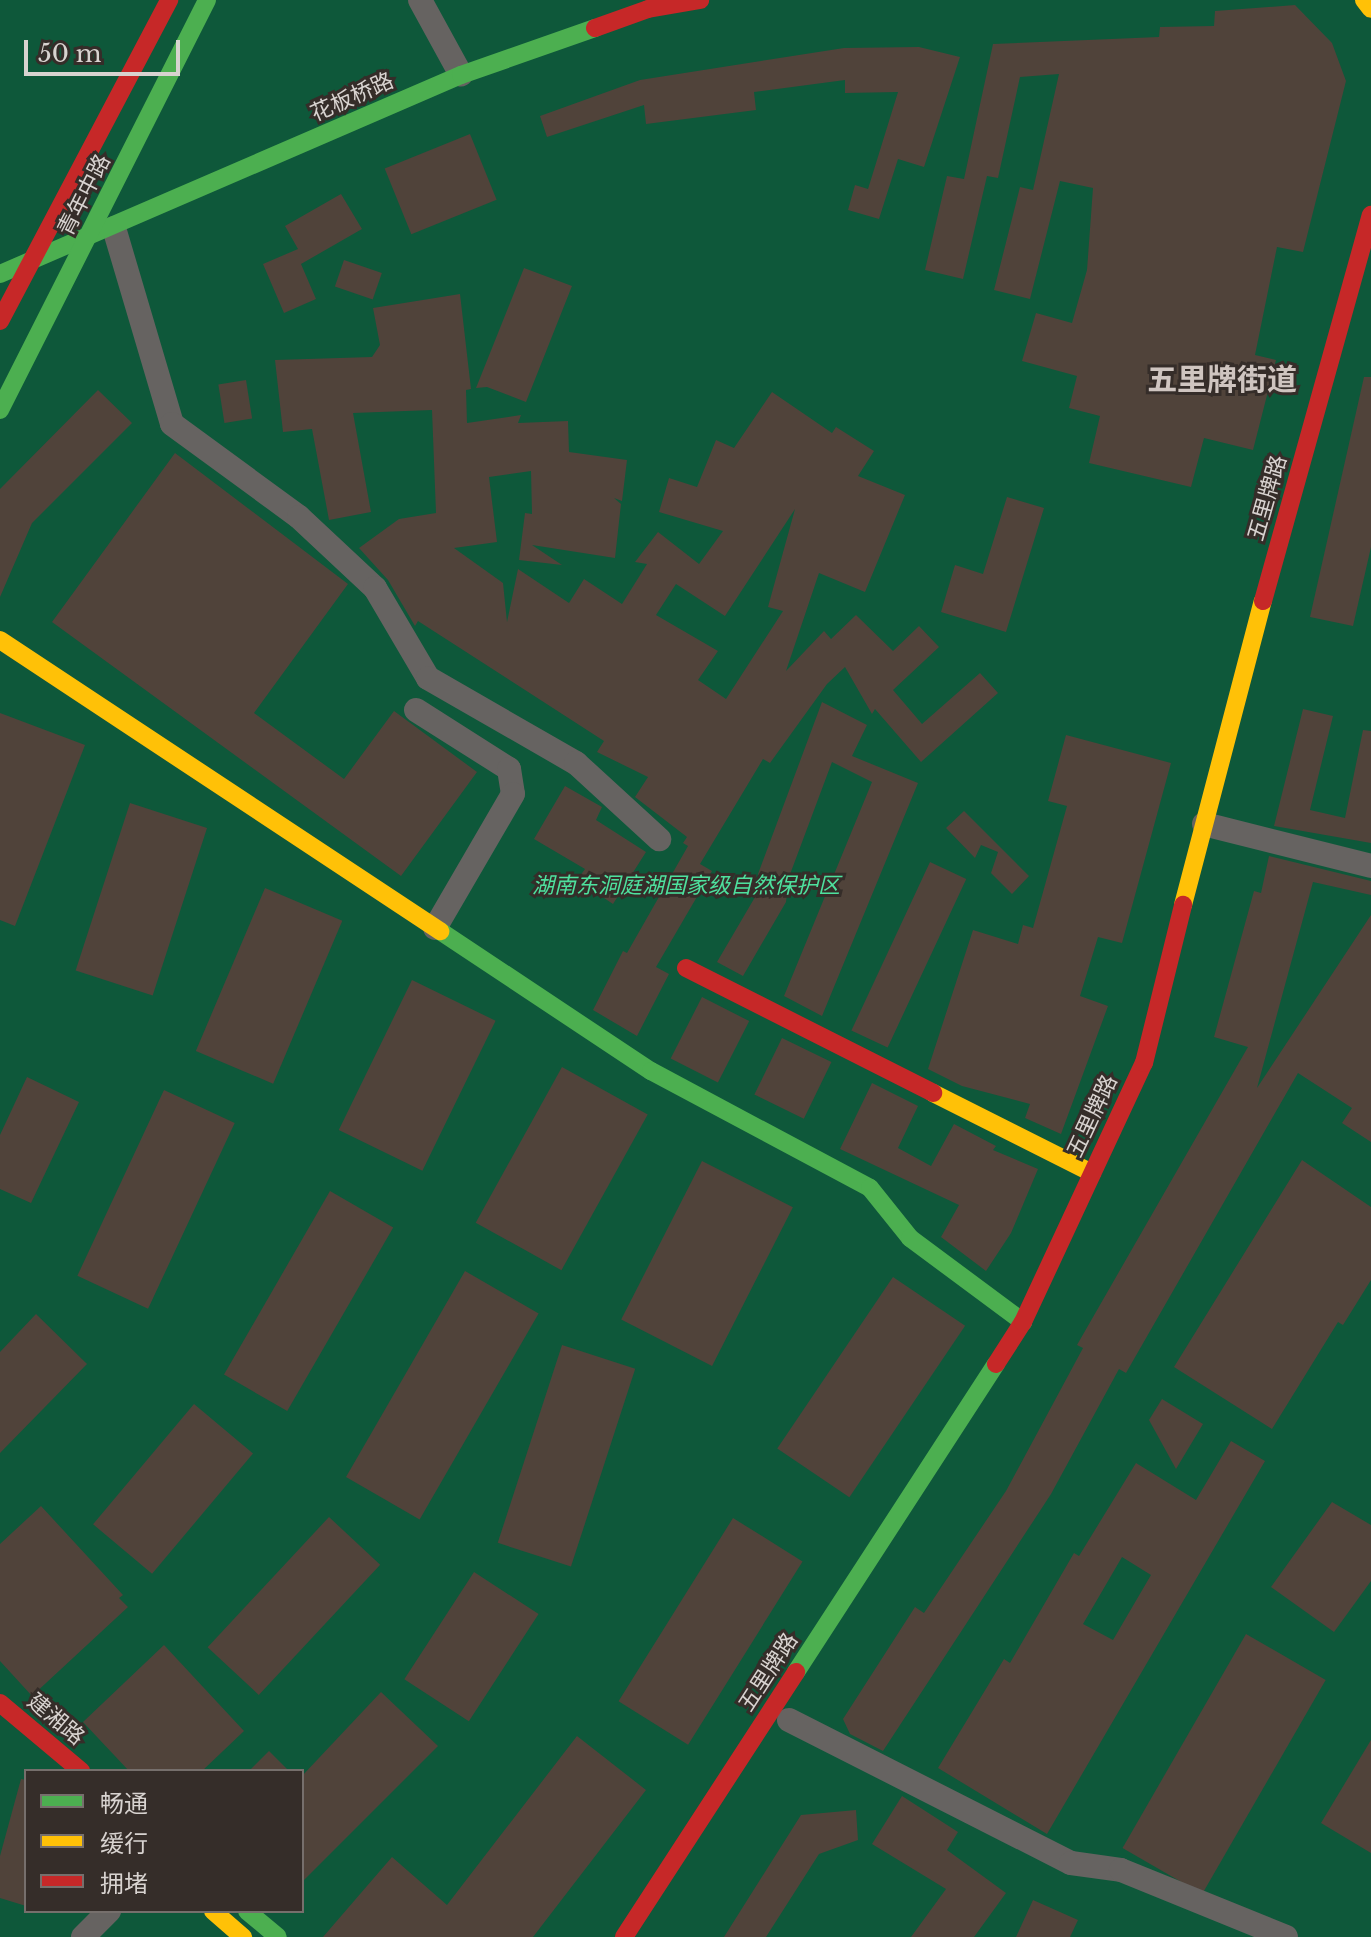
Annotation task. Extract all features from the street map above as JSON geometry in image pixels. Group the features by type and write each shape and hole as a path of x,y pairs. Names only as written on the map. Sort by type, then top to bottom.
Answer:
{"main road":[{"name":"青年中路","path":"0,321 169,0"},
{"name":"青年中路","path":"0,410 91,238 207,0"},
{"name":"花板桥路","path":"0,274 91,238 461,75 648,9 700,0"},
{"path":"1364,0 1371,9"},
{"name":"五里牌路","path":"738,1798 1039,1332 1162,1069 1213,826 1371,215"},
{"name":"五里牌路","path":"624,1937 1023,1322 1144,1063 1371,285"},
{"path":"0,640 435,928 550,999 651,1071 870,1188 910,1238 1023,1322"},
{"path":"686,968 1092,1173"},
{"name":"建湘路","path":"0,1703 79,1769"},
{"path":"647,1937 697,1863"},
{"path":"215,1913 243,1937"},
{"path":"249,1913 278,1937"}],"street":[{"path":"420,0 461,75"},
{"path":"114,228 172,424 299,517 375,588 428,678 576,763 659,839"},
{"path":"416,710 509,769 513,794 435,928"},
{"path":"1213,826 1371,866"},
{"path":"789,1720 1071,1863 1121,1870 1286,1937"},
{"path":"83,1937 107,1913"}],"green space":[{"name":"湖南东洞庭湖国家级自然保护区","path":"0,0 1371,0 1371,1937 0,1937"}],"building":[{"path":"1295,5 1332,43 1346,81 1303,252 1277,247 1255,355 1276,360 1253,450 1204,438 1191,487 1089,463 1100,416 1069,408 1077,376 1022,361 1036,313 1072,323 1087,270 1093,188 1060,181 1030,299 994,290 1020,187 1033,190 1059,74 1020,77 998,178 987,176 963,279 925,270 947,176 964,179 993,44 1159,37 1160,27 1214,26 1215,11"},
{"path":"919,47 960,57 924,167 898,159 879,219 848,210 855,185 868,189 898,92 845,93 845,80 754,92 756,110 646,124 644,105 547,137 540,116 640,80 844,48"},
{"path":"470,134 497,200 411,234 385,168"},
{"path":"341,194 362,229 301,264 316,299 284,313 263,264 298,249 285,226"},
{"path":"344,260 382,273 373,299 335,286"},
{"path":"524,268 572,286 526,402 487,387 476,388"},
{"path":"460,294 471,389 466,390 467,423 521,415 518,423 568,421 569,452 627,460 622,501 614,498 621,504 615,558 532,545 562,565 519,560 525,513 532,514 531,471 489,477 497,542 454,548 503,583 507,622 518,569 569,603 584,579 622,604 647,564 635,562 658,532 699,564 723,531 659,512 669,478 697,487 716,440 734,448 772,392 832,433 836,427 874,451 858,476 905,495 865,592 819,573 786,671 824,631 831,639 856,615 893,651 919,626 939,647 893,690 922,724 980,673 998,693 921,762 875,709 872,714 845,667 827,684 770,763 763,759 700,864 712,871 656,967 669,974 637,1036 593,1010 623,951 627,953 688,846 683,843 687,837 635,797 648,777 597,752 604,741 418,621 415,626 388,580 359,548 399,519 436,513 432,410 353,413 371,512 329,520 312,429 283,432 275,360 372,357 380,345 373,308","holes":["795,509 768,607 783,611 726,699 698,680 718,651 656,615 676,584 725,616"]},
{"path":"1364,377 1371,377 1371,547 1353,626 1310,617"},
{"path":"246,380 252,419 224,423 218,384"},
{"path":"98,390 132,423 32,523 0,597 0,489"},
{"path":"175,453 348,584 254,713 344,779 394,711 477,772 401,876 52,622"},
{"path":"1007,497 1044,508 1006,632 941,612 955,565 983,574"},
{"path":"822,702 867,725 852,756 918,783 822,1016 784,996 872,782 832,762 789,877 786,902 743,976 717,962 758,892 758,874"},
{"path":"1303,709 1333,716 1310,810 1345,818 1363,730 1371,731 1371,843 1274,826"},
{"path":"0,713 85,745 15,926 0,920"},
{"path":"1066,735 1171,763 1122,943 1098,937 1080,996 1108,1006 1061,1134 1025,1118 1030,1104 962,1086 928,1069 973,930 1018,944 1023,925 1033,928 1067,806 1048,801"},
{"path":"565,786 602,807 596,820 646,852 613,904 577,880 585,869 534,839"},
{"path":"130,803 207,828 153,995 76,970"},
{"path":"964,811 1029,876 1012,894 991,873 998,852 981,845 975,858 946,828"},
{"path":"1269,856 1371,881 1371,895 1313,882 1257,1088 1371,915 1371,1142 1342,1123 1352,1108 1298,1073 1126,1373 1119,1369 1051,1494 883,1751 850,1734 843,1719 915,1607 924,1613 1006,1491 1083,1348 1077,1345 1248,1047 1214,1037 1254,891 1261,893"},
{"path":"930,862 966,879 888,1047 851,1031"},
{"path":"265,888 342,921 273,1084 196,1051"},
{"path":"412,980 496,1021 422,1171 339,1130"},
{"path":"702,997 749,1021 718,1083 671,1058"},
{"path":"782,1038 831,1062 804,1119 754,1095"},
{"path":"562,1067 648,1115 561,1270 476,1223"},
{"path":"27,1077 79,1102 31,1203 0,1189 0,1135"},
{"path":"872,1083 918,1106 898,1148 931,1166 954,1124 996,1146 993,1150 1038,1169 1011,1233 986,1271 941,1237 959,1205 840,1149"},
{"path":"164,1090 235,1123 148,1309 77,1276"},
{"path":"1302,1160 1371,1207 1371,1280 1343,1325 1338,1322 1272,1429 1174,1367"},
{"path":"702,1161 793,1207 712,1366 621,1320"},
{"path":"330,1191 393,1228 287,1411 224,1375"},
{"path":"465,1271 539,1314 420,1520 346,1477"},
{"path":"893,1277 965,1326 849,1497 777,1449"},
{"path":"36,1314 87,1364 0,1453 0,1352"},
{"path":"562,1345 635,1369 571,1567 498,1543"},
{"path":"1162,1399 1203,1424 1176,1469 1149,1420"},
{"path":"194,1404 253,1453 152,1574 93,1524"},
{"path":"1231,1441 1265,1461 1047,1834 938,1768 1004,1659 1010,1663 1074,1553 1079,1556 1136,1463 1196,1500","holes":["1122,1557 1151,1575 1113,1640 1083,1624"]},
{"path":"1332,1502 1371,1525 1371,1581 1334,1632 1271,1587"},
{"path":"41,1506 123,1595 119,1598 128,1607 32,1696 0,1661 0,1544"},
{"path":"329,1517 380,1565 259,1695 208,1647"},
{"path":"733,1518 803,1561 688,1745 619,1701"},
{"path":"474,1572 539,1614 469,1721 404,1679"},
{"path":"1246,1634 1326,1680 1202,1894 1122,1848"},
{"path":"164,1645 244,1731 204,1769 127,1769 83,1722"},
{"path":"381,1692 438,1746 304,1880 304,1774"},
{"path":"577,1736 646,1790 533,1937 323,1937 392,1857 447,1905"},
{"path":"1371,1740 1371,1853 1321,1823"},
{"path":"269,1751 287,1769 251,1769"},
{"path":"21,1779 24,1780 24,1905 0,1898 0,1856"},
{"path":"902,1796 958,1832 947,1850 1006,1893 974,1937 911,1937 946,1889 872,1844"},
{"path":"856,1810 858,1840 819,1854 766,1937 724,1937 801,1815"},
{"path":"1033,1900 1078,1920 1070,1937 1016,1937"}],"traffic: fast":[{"path":"0,410 207,0"},
{"path":"0,274 461,75 595,28"},
{"path":"440,931 651,1071 870,1188 910,1238 1023,1322"},
{"path":"796,1672 996,1364"},
{"path":"249,1913 278,1937"}],"traffic: slow":[{"path":"1364,0 1371,9"},
{"path":"1183,905 1263,601"},
{"path":"0,640 440,931"},
{"path":"933,1093 1092,1173"},
{"path":"215,1913 243,1937"}],"traffic: jam":[{"path":"0,321 169,0"},
{"path":"595,28 648,9 700,0"},
{"path":"1263,601 1371,215"},
{"path":"996,1364 1023,1322 1144,1063 1183,905"},
{"path":"686,968 933,1093"},
{"path":"624,1937 796,1672"},
{"path":"0,1703 79,1769"}],"district":[{"name":"五里牌街道","path":"1222,380"}]}
